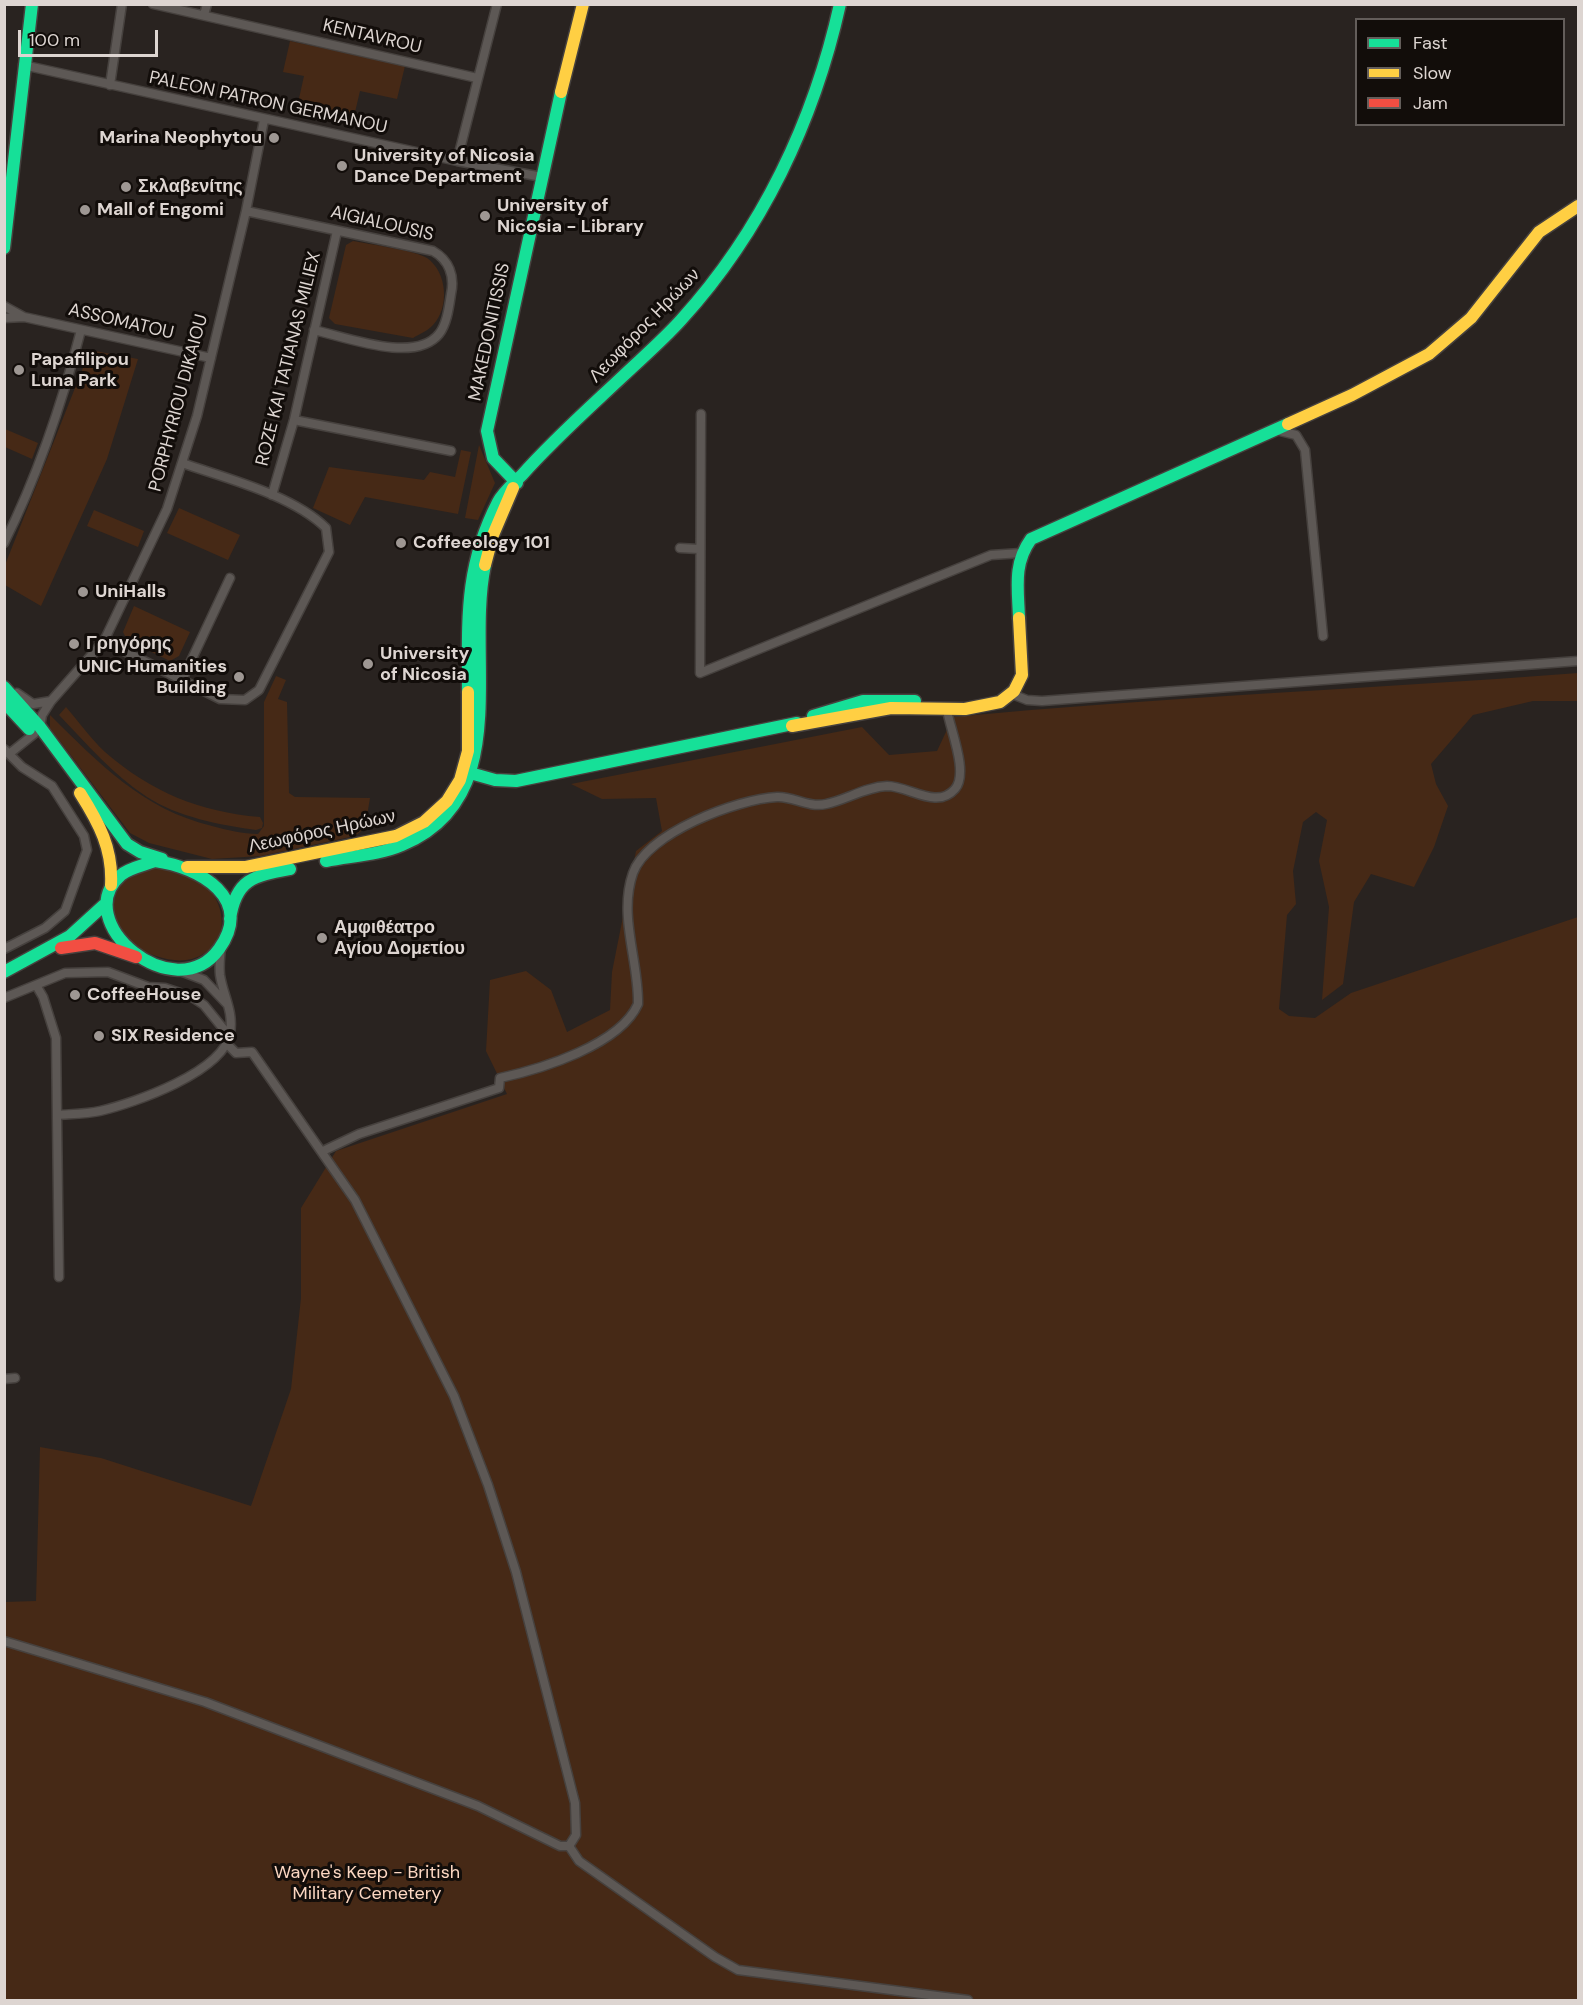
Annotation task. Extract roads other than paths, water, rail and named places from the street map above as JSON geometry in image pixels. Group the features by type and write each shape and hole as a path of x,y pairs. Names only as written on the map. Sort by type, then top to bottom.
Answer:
{"main road":[{"path":"4,248 23,65 32,4"},
{"name":"MAKEDONITISSIS","path":"515,485 493,458 487,430 542,177 583,4"},
{"name":"Λεωφόρος Ηρώων","path":"230,919 233,897 252,879 386,849 417,838 431,830 454,807 468,773 478,739 480,593 490,547 515,485 536,459 680,321 742,242 786,161 811,104 830,54 840,4"},
{"path":"468,773 516,781 718,738 792,726 802,727 839,715 904,707 947,710 993,705 1012,694 1022,675 1016,582 1021,553 1039,534 1276,430 1394,374 1441,346 1471,318 1535,236 1562,214 1578,206"},
{"path":"5,688 127,844 140,852 206,875 221,890 230,919 228,934 221,947 203,963 187,969 171,969 95,943 48,951"},
{"path":"792,726 839,704 890,698 964,707"},
{"path":"4,702 37,730 107,839 112,859 111,885 104,905 74,935 48,951 4,972"},
{"name":"Λεωφόρος Ηρώων","path":"187,867 255,866 404,833 424,822 441,807 468,773"},
{"path":"111,885 134,866 169,861"},
{"path":"104,905 113,932 125,947 140,959"}],"street":[{"path":"110,85 122,4"},
{"name":"KENTAVROU","path":"153,4 477,78"},
{"path":"204,15 207,4"},
{"path":"457,161 497,4"},
{"name":"PALEON PATRON GERMANOU","path":"23,65 264,120 542,177"},
{"name":"PORPHYRIOU DIKAIOU","path":"37,730 42,715 51,701 104,640 161,524 182,464 211,358 246,211 264,120"},
{"name":"AIGIALOUSIS","path":"246,211 433,250 448,264 452,274 452,292 445,323 439,334 415,349 393,347 314,330"},
{"name":"ROZE KAI TATIANAS MILIEX","path":"272,495 294,420 338,231"},
{"name":"ASSOMATOU","path":"4,306 24,316 211,358"},
{"name":"ASSOMATOU","path":"4,318 24,316"},
{"path":"4,543 51,436 81,330"},
{"path":"701,414 700,674 991,555 1021,553"},
{"path":"294,420 450,451"},
{"path":"1276,430 1296,435 1305,450 1323,636"},
{"path":"104,640 228,701 245,700 259,690 329,552 326,528 272,495 182,464"},
{"path":"680,548 699,549"},
{"path":"182,680 230,578"},
{"path":"1012,694 1027,700 1042,701 1578,661"},
{"path":"5,688 33,704 51,701"},
{"path":"323,1151 381,1126 499,1088 501,1078 557,1061 619,1030 634,1014 638,1004 628,925 629,895 633,873 644,853 681,828 752,802 778,797 816,806 888,786 905,788 931,799 944,796 955,789 961,777 947,710"},
{"path":"4,949 45,928 65,911 87,850 84,836 52,786 22,767 7,751 37,730"},
{"path":"58,1115 98,1112 139,1099 172,1085 222,1052 229,1041 231,1013 220,972 221,947"},
{"path":"171,969 204,980 229,1007"},
{"path":"4,998 65,972 85,971 108,972 148,987 165,988 192,998 204,1005 236,1053 252,1053 323,1151 355,1200 421,1327 454,1396 488,1485 516,1572 575,1803 576,1834 569,1846"},
{"path":"36,985 43,997 56,1038 59,1277"},
{"path":"4,1379 15,1378"},
{"path":"4,1641 205,1702 478,1806 560,1846 569,1846"},
{"path":"569,1846 579,1861 624,1890 715,1958 738,1970 968,2001"}],"place":[{"name":"Marina Neophytou","path":"274,138"},
{"name":"University of Nicosia Dance Department","path":"342,166"},
{"name":"Σκλαβενίτης","path":"126,187"},
{"name":"Mall of Engomi","path":"85,210"},
{"name":"University of Nicosia - Library","path":"485,216"},
{"name":"Papafilipou Luna Park","path":"19,370"},
{"name":"Coffeeology 101","path":"401,543"},
{"name":"UniHalls","path":"83,592"},
{"name":"Γρηγόρης","path":"74,644"},
{"name":"University of Nicosia","path":"368,664"},
{"name":"UNIC Humanities Building","path":"239,677"},
{"name":"Αμφιθέατρο Αγίου Δομετίου","path":"322,938"},
{"name":"CoffeeHouse","path":"75,995"},
{"name":"SIX Residence","path":"99,1036"}],"park label":[{"name":"Wayne's Keep - British Military Cemetery","path":"367,1883"}]}
